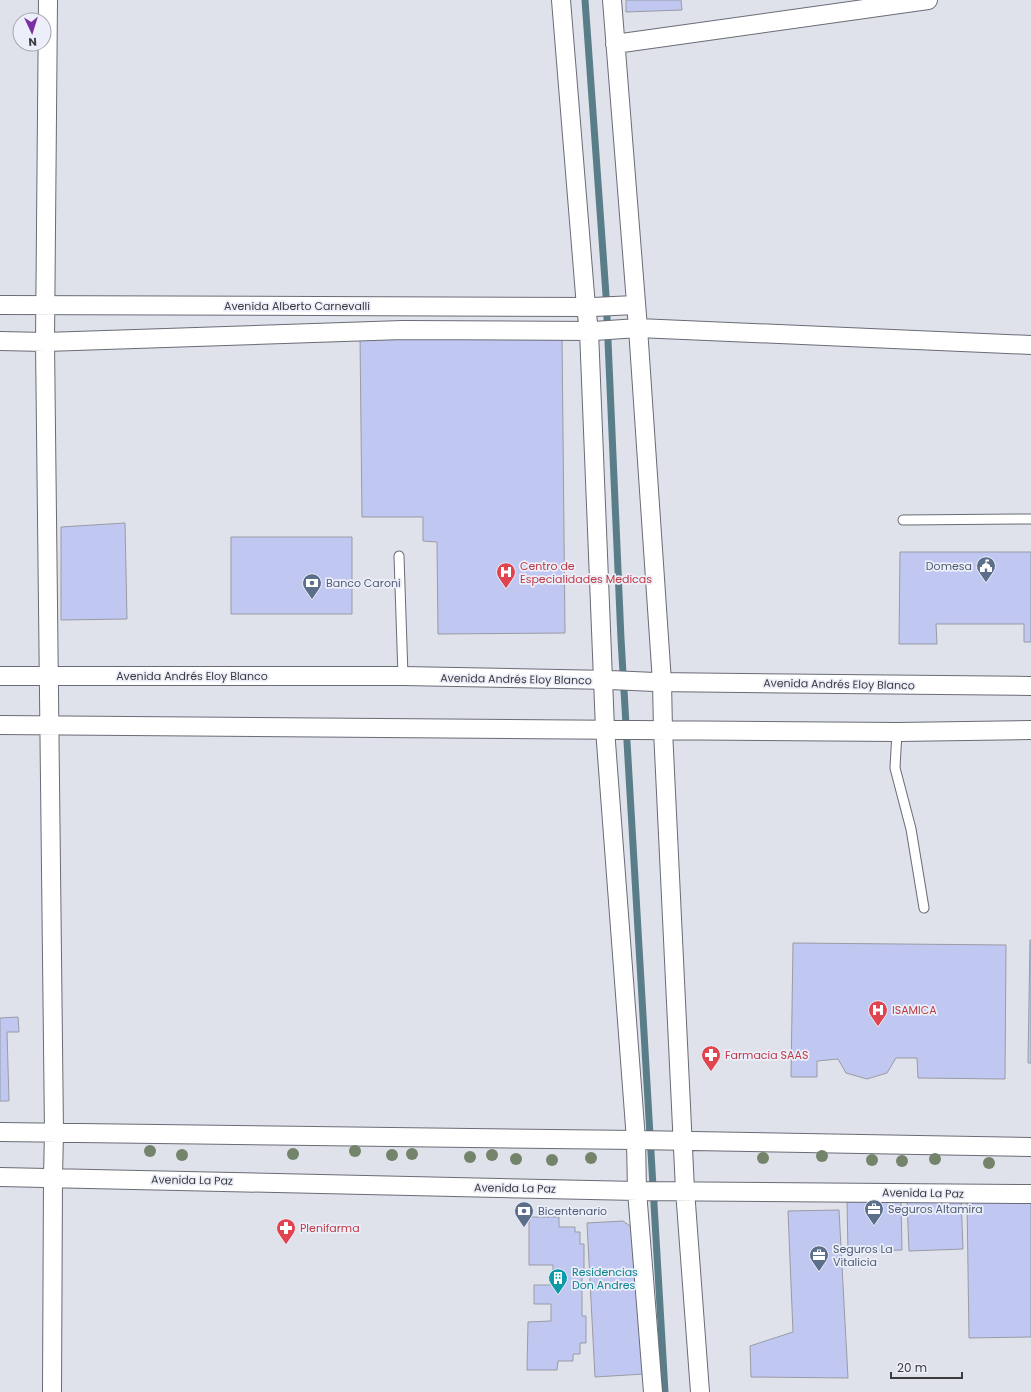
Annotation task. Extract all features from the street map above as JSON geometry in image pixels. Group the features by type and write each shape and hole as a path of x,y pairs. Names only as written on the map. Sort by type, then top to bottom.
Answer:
{"street":[{"path":"48,0 45,342 54,1132 52,1392"},
{"path":"560,0 591,331 608,730 638,1140 638,1191 653,1392"},
{"path":"612,0 631,305 635,328 659,682 660,730 682,1141 700,1392"},
{"path":"615,44 928,0"},
{"name":"Avenida Alberto Carnevalli","path":"0,305 589,307 631,305"},
{"path":"0,341 45,342 403,330 591,331 635,328 1031,345"},
{"name":"Avenida Andrés Eloy Blanco","path":"0,676 403,676 659,682 1031,686"},
{"path":"0,725 897,732 1031,730"},
{"path":"0,1132 656,1140 1031,1147"},
{"name":"Avenida La Paz","path":"0,1177 638,1191 685,1190 1031,1194"}],"lane":[{"path":"904,520 1031,519"},
{"path":"399,556 403,676"},
{"path":"897,732 895,768 911,829 924,908"}],"building":[{"path":"626,0 681,0 682,10 626,12"},
{"path":"562,335 565,633 438,634 437,542 423,541 423,517 362,517 360,336"},
{"path":"125,523 127,619 61,620 61,527"},
{"path":"231,537 352,537 352,614 231,614"},
{"path":"900,552 1031,552 1031,642 1024,642 1024,624 936,624 937,644 899,644"},
{"path":"1030,940 1031,1063 1028,1063"},
{"path":"793,943 1006,945 1005,1079 918,1078 917,1058 896,1058 887,1073 867,1079 846,1073 838,1059 817,1061 817,1077 791,1077"},
{"path":"18,1017 19,1032 7,1032 9,1101 0,1101 0,1018"},
{"path":"1031,1198 1031,1337 969,1338 967,1199"},
{"path":"961,1199 963,1249 909,1251 907,1201"},
{"path":"901,1201 902,1250 848,1252 847,1202"},
{"path":"839,1210 848,1378 751,1377 750,1346 793,1332 788,1211"},
{"name":"Residencias Don Andres","path":"529,1217 559,1217 559,1227 575,1227 575,1232 580,1232 580,1244 584,1244 584,1269 582,1269 582,1316 586,1316 586,1343 580,1343 580,1354 573,1354 573,1361 558,1361 557,1370 527,1370 528,1322 551,1321 551,1304 534,1304 534,1285 553,1285 553,1265 529,1265"},
{"path":"623,1221 637,1231 644,1374 595,1377 587,1223"}],"waterway":[{"path":"585,0 606,295 621,639 665,1392"}],"place":[{"name":"Domesa","path":"986,583"},
{"name":"Centro de Especialidades Medicas","path":"506,589"},
{"name":"Banco Caroni","path":"312,600"},
{"name":"ISAMICA","path":"878,1027"},
{"name":"Farmacia SAAS","path":"711,1072"},
{"name":"Seguros Altamira","path":"874,1226"},
{"name":"Bicentenario","path":"524,1228"},
{"name":"Plenifarma","path":"286,1245"},
{"name":"Seguros La Vitalicia","path":"819,1272"},
{"name":"Residencias Don Andres","path":"558,1295"}]}
